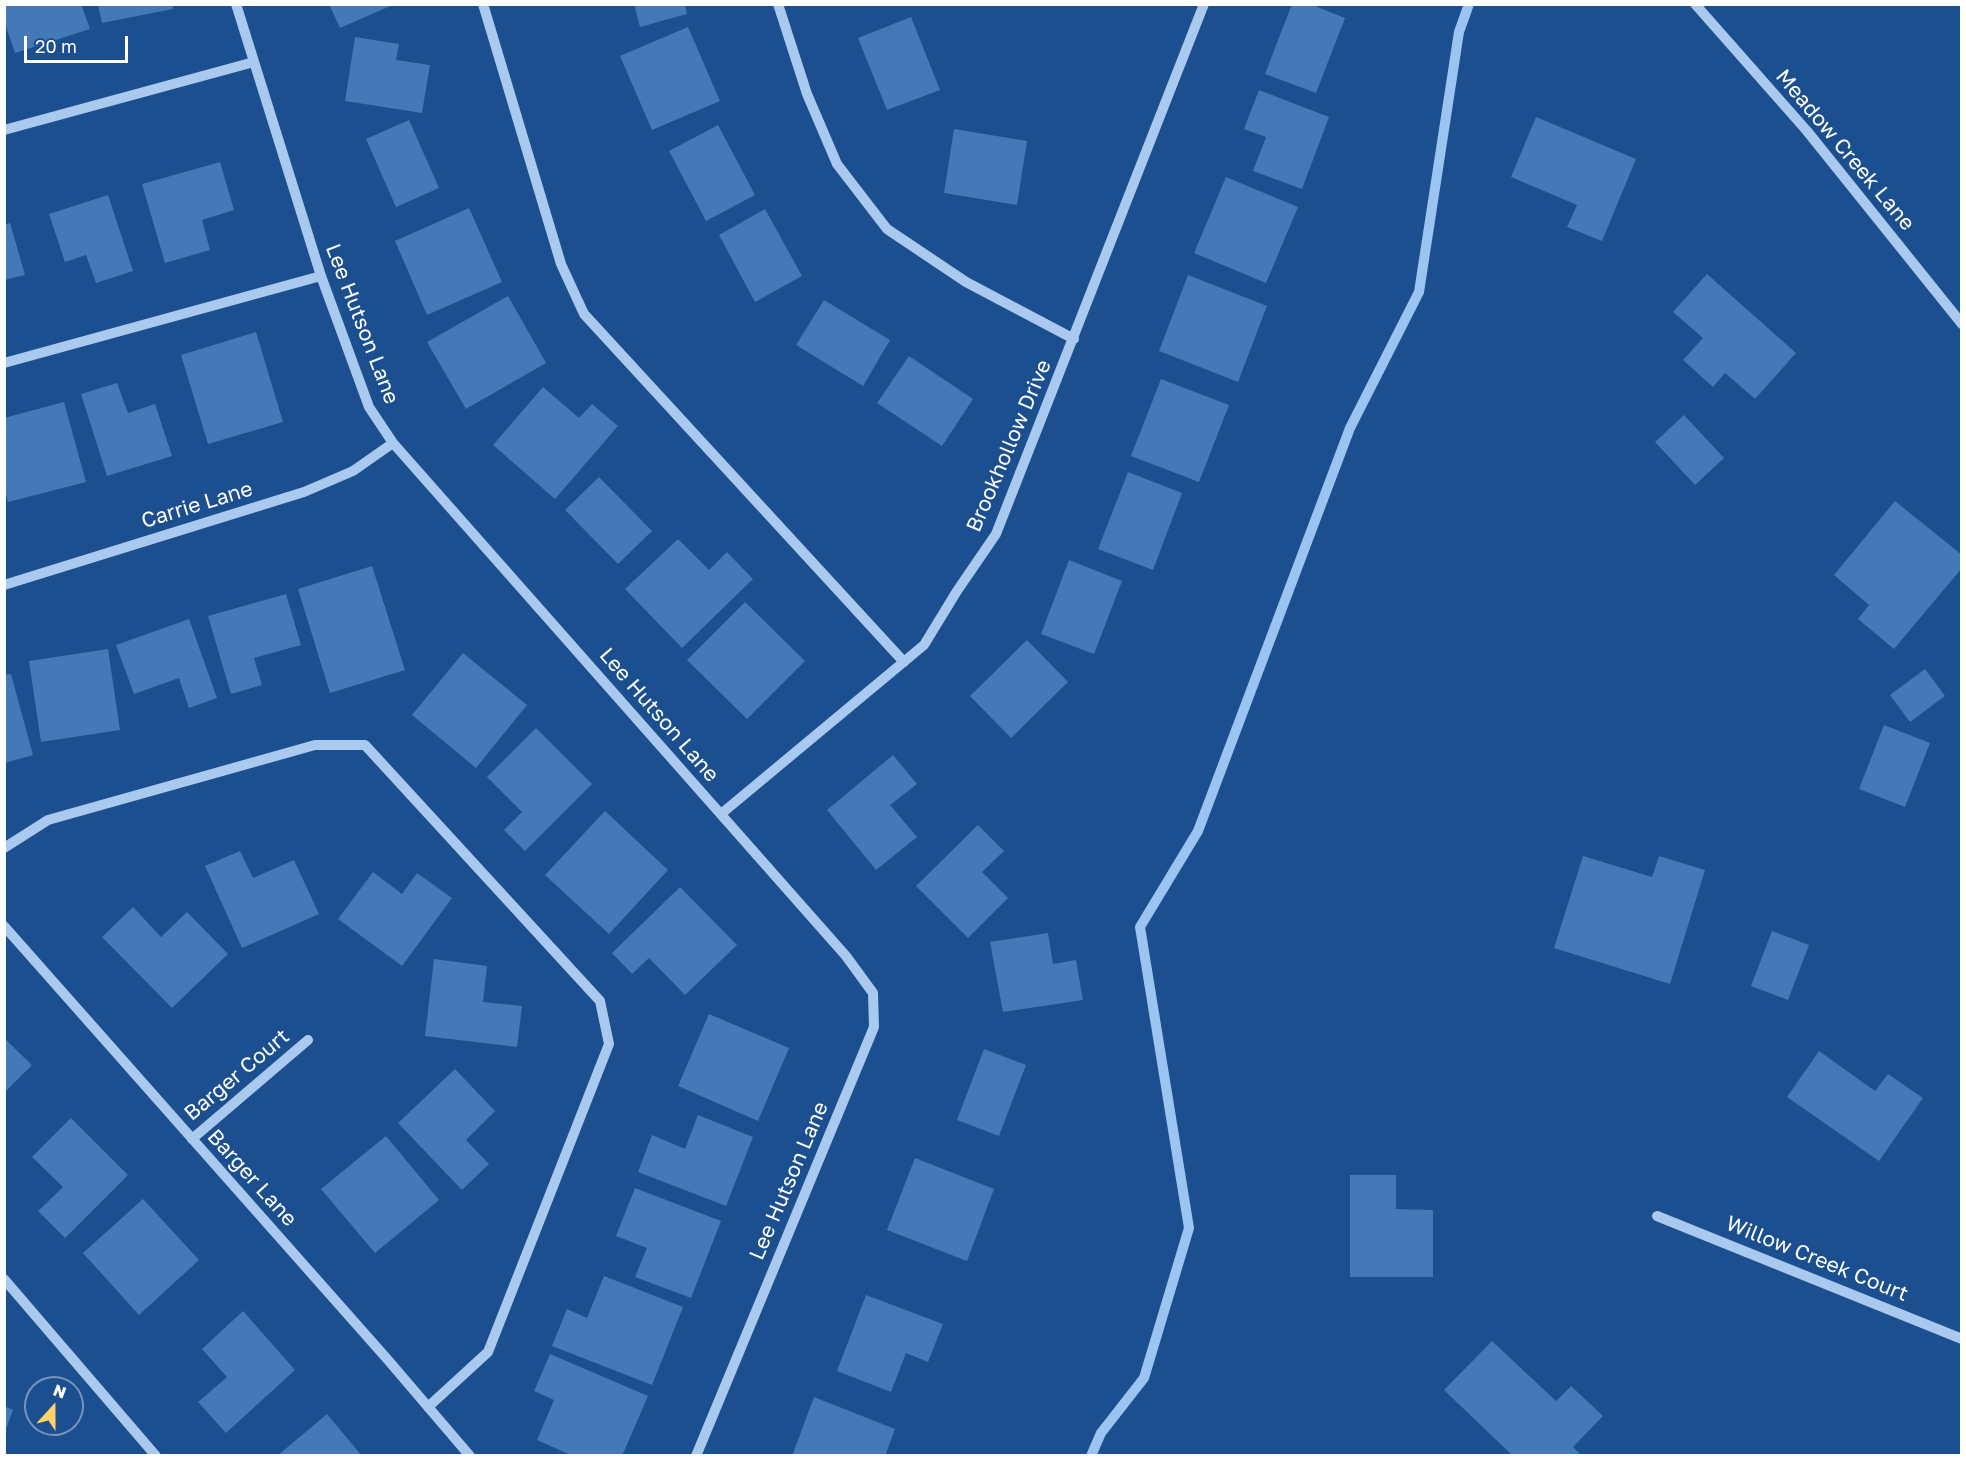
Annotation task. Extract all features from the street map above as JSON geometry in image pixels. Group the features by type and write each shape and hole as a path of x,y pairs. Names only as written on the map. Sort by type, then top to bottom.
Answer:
{"street":[{"name":"Lee Hutson Lane","path":"236,4 321,276 369,407 393,443 846,956 873,993 874,1027 696,1455"},
{"path":"483,4 561,264 584,314 904,662"},
{"path":"778,4 807,94 837,164 887,229 966,282 1074,339"},
{"name":"Brookhollow Drive","path":"721,814 924,645 996,534 1204,4"},
{"name":"Meadow Creek Lane","path":"1695,4 1807,131 1962,324"},
{"path":"4,130 254,62"},
{"path":"4,363 321,276"},
{"name":"Carrie Lane","path":"4,585 304,492 353,471 393,443"},
{"path":"4,848 48,820 315,745 365,745 600,1001 609,1044 488,1352 428,1407"},
{"name":"Barger Lane","path":"4,926 470,1455"},
{"name":"Barger Court","path":"192,1139 308,1040"},
{"name":"Willow Creek Court","path":"1657,1216 1962,1339"},
{"path":"4,1280 156,1455"}],"building":[{"path":"4,4 81,4 90,29 15,53 4,21"},
{"path":"329,4 395,4 340,28"},
{"path":"634,4 685,4 687,14 640,27"},
{"path":"1292,4 1310,4 1345,18 1316,93 1265,74"},
{"path":"98,5 173,5 173,9 102,23"},
{"path":"911,17 940,90 887,110 858,38"},
{"path":"688,27 720,101 652,130 620,56"},
{"path":"355,37 399,44 396,60 430,65 422,113 345,101"},
{"path":"1259,90 1329,117 1302,189 1253,171 1266,137 1244,129"},
{"path":"1536,117 1636,159 1602,241 1567,227 1577,205 1511,177"},
{"path":"409,120 439,188 396,207 366,139"},
{"path":"718,125 755,195 706,221 669,151"},
{"path":"954,129 1027,141 1017,205 944,193"},
{"path":"220,162 234,210 202,220 210,250 165,263 142,184"},
{"path":"1226,177 1298,207 1266,283 1194,253"},
{"path":"108,195 133,271 96,283 86,255 65,262 49,214"},
{"path":"469,208 502,282 427,315 395,241"},
{"path":"765,209 802,276 755,302 719,235"},
{"path":"10,223 25,275 4,280 4,225"},
{"path":"1707,274 1796,353 1755,399 1725,373 1713,387 1683,360 1703,338 1673,312"},
{"path":"1188,275 1267,306 1238,382 1159,351"},
{"path":"508,296 546,363 466,409 427,342"},
{"path":"824,300 890,340 863,386 796,345"},
{"path":"256,332 283,422 208,444 181,355"},
{"path":"909,356 973,399 942,446 877,403"},
{"path":"1161,379 1229,405 1199,482 1131,456"},
{"path":"117,383 128,413 155,404 172,456 107,476 81,394"},
{"path":"543,387 579,418 592,404 618,426 555,499 493,445"},
{"path":"64,402 86,482 8,502 4,488 4,418"},
{"path":"1684,415 1724,458 1695,485 1655,442"},
{"path":"1128,472 1182,493 1153,570 1098,549"},
{"path":"599,477 652,531 618,564 565,510"},
{"path":"1895,501 1962,555 1962,568 1894,649 1858,619 1869,605 1834,575"},
{"path":"678,539 709,570 727,552 753,579 682,648 625,589"},
{"path":"1069,560 1122,581 1094,654 1041,634"},
{"path":"372,566 405,670 330,693 298,589"},
{"path":"286,594 301,645 254,658 262,685 231,694 208,616"},
{"path":"745,602 805,661 747,719 687,660"},
{"path":"189,619 217,698 189,708 179,678 134,694 116,645"},
{"path":"1027,640 1068,682 1011,738 970,696"},
{"path":"108,649 120,730 41,742 29,661"},
{"path":"463,653 527,705 476,768 412,715"},
{"path":"1925,669 1945,696 1910,722 1890,695"},
{"path":"11,674 33,755 5,763 5,675"},
{"path":"1884,725 1930,743 1905,807 1859,789"},
{"path":"536,728 592,784 525,851 504,830 522,812 487,777"},
{"path":"893,755 917,784 890,805 917,837 876,870 827,810"},
{"path":"605,811 668,870 609,934 545,875"},
{"path":"978,825 1004,851 982,872 1008,898 968,938 916,886"},
{"path":"240,851 253,878 294,860 319,914 242,948 205,866"},
{"path":"1583,856 1652,877 1659,856 1705,870 1670,984 1554,948"},
{"path":"373,872 402,894 417,873 452,898 402,966 338,919"},
{"path":"680,887 737,945 685,995 649,958 632,974 612,953"},
{"path":"133,907 161,937 187,912 228,954 172,1008 102,937"},
{"path":"1772,931 1809,945 1788,1000 1751,986"},
{"path":"1048,933 1053,964 1076,960 1083,1000 1003,1012 990,942"},
{"path":"434,959 487,966 483,1002 522,1006 517,1047 425,1036"},
{"path":"709,1014 789,1048 758,1121 678,1086"},
{"path":"4,1038 32,1065 4,1093"},
{"path":"984,1049 1026,1065 999,1136 957,1120"},
{"path":"1819,1051 1875,1091 1888,1074 1923,1098 1879,1161 1787,1097"},
{"path":"455,1069 495,1111 466,1140 489,1164 462,1190 398,1123"},
{"path":"698,1115 753,1137 726,1206 638,1172 652,1135 685,1149"},
{"path":"71,1118 128,1175 65,1238 38,1211 63,1187 32,1157"},
{"path":"386,1136 439,1200 375,1253 321,1189"},
{"path":"915,1158 994,1189 967,1261 887,1230"},
{"path":"1350,1175 1396,1175 1396,1209 1433,1210 1433,1277 1350,1277"},
{"path":"635,1188 721,1221 691,1298 635,1277 647,1248 616,1236"},
{"path":"143,1199 199,1260 139,1315 83,1253"},
{"path":"604,1276 683,1307 652,1385 552,1346 567,1309 587,1318"},
{"path":"866,1295 943,1324 928,1362 906,1353 891,1392 837,1371"},
{"path":"243,1311 295,1370 226,1433 198,1402 227,1377 202,1349"},
{"path":"1492,1341 1556,1401 1571,1386 1603,1416 1573,1447 1582,1456 1513,1456 1444,1390"},
{"path":"550,1354 648,1396 622,1456 573,1456 537,1440 554,1400 534,1391"},
{"path":"814,1397 895,1429 885,1456 792,1456"},
{"path":"4,1406 13,1410 5,1432 4,1432"},
{"path":"327,1414 362,1456 277,1456"}],"waterway":[{"path":"1091,1456 1101,1433 1144,1378 1189,1228 1140,927 1198,831 1350,428 1419,292 1459,32 1469,4"}]}
